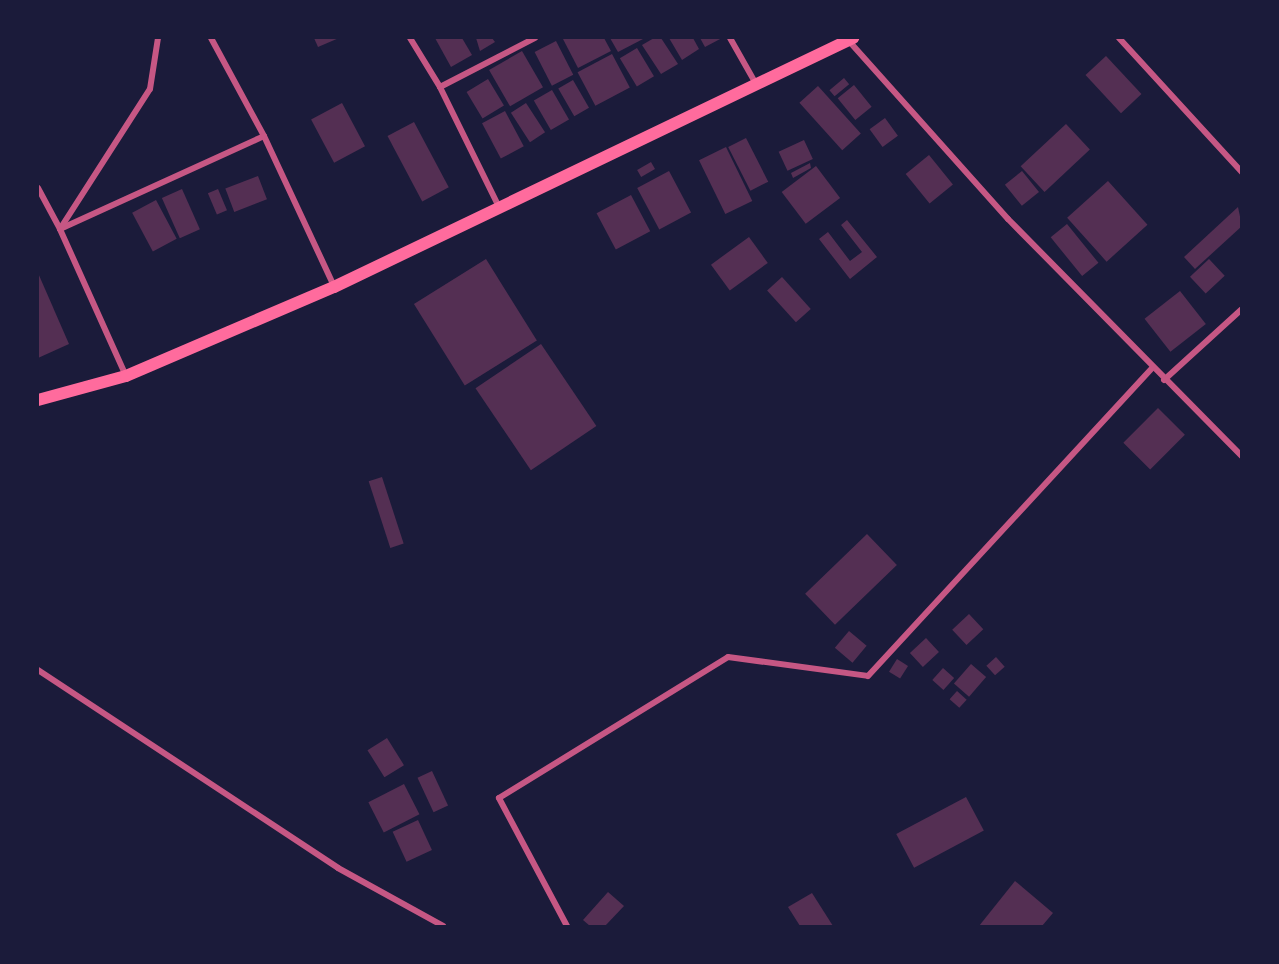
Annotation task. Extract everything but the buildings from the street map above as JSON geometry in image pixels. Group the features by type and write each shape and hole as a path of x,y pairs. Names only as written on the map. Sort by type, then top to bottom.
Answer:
{"main road":[{"path":"38,400 126,376 334,287 498,205 850,39"}],"street":[{"path":"60,229 150,89 158,38"},
{"path":"211,38 264,136 334,287"},
{"path":"410,38 440,87 498,205"},
{"path":"440,87 535,38"},
{"path":"730,38 756,84"},
{"path":"1119,38 1242,172"},
{"path":"850,39 1008,219 1152,368 1242,456"},
{"path":"60,229 264,136"},
{"path":"38,188 60,229 126,376"},
{"path":"1164,380 1242,309"},
{"path":"567,927 499,798 728,657 868,676 1152,368"},
{"path":"38,670 338,868 442,927"}]}
